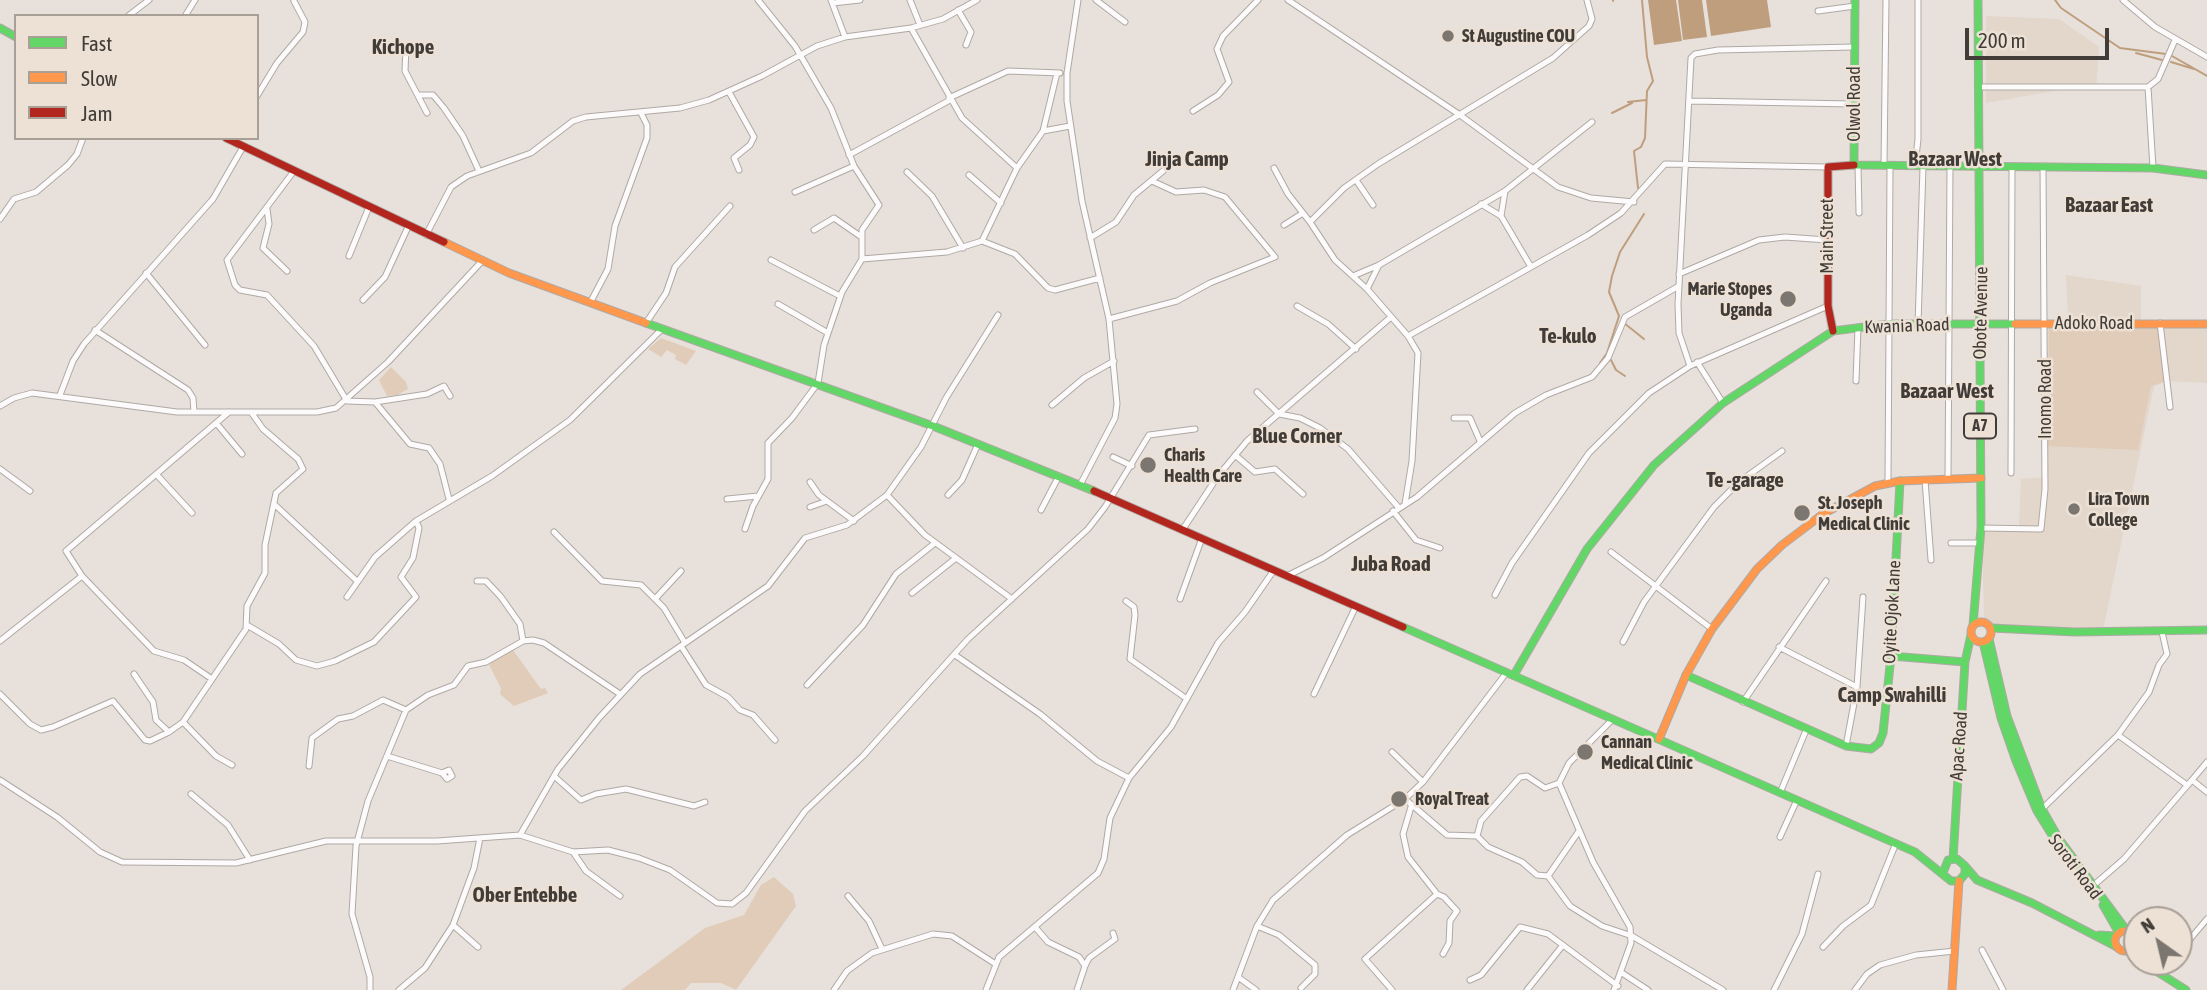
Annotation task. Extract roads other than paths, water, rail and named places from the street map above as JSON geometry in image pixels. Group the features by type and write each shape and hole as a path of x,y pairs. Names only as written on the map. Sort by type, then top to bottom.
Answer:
{"street":[{"path":"131,14 149,0"},
{"path":"745,529 770,472 765,453 768,443 792,418 818,383 828,333 840,296 862,259 860,236 879,205 854,166 831,108 799,54 758,0"},
{"path":"845,37 832,2 860,0"},
{"path":"910,0 920,25"},
{"path":"426,235 451,187 479,171 531,153 579,119 680,108 729,92 799,54 845,37 911,29 977,0"},
{"path":"1078,0 1067,73 1070,126 1090,238 1109,319 1114,361 1115,418 1080,485"},
{"path":"1096,0 1125,22"},
{"path":"1193,111 1212,100 1229,82 1217,49 1223,36 1258,0"},
{"path":"1289,0 1460,115 1534,171 1575,194 1633,202"},
{"path":"1310,222 1356,180 1553,58 1585,31 1592,19 1587,0"},
{"path":"1886,0 1888,482"},
{"path":"1918,0 1918,325"},
{"name":"Obote Avenue","path":"1980,158 1983,87 1981,0"},
{"name":"Obote Avenue","path":"1977,623 1976,594 1981,528 1981,0"},
{"path":"2123,0 2175,40 2207,57"},
{"path":"259,93 277,63 303,33 305,22 294,1"},
{"path":"1818,11 1855,3"},
{"name":"Olwol Road","path":"1855,3 1853,104 1856,165 1981,167"},
{"path":"958,10 971,32 967,45"},
{"path":"911,29 949,99 966,123 1017,168"},
{"path":"1983,87 2148,87 2158,79 2175,40"},
{"path":"406,47 405,71 427,113"},
{"path":"1690,366 1679,333 1679,274 1692,58 1695,54 1747,48 1854,47"},
{"path":"849,155 949,99 1008,71 1067,73"},
{"path":"982,241 1017,168 1043,131 1057,73"},
{"path":"2148,87 2153,167"},
{"path":"729,92 754,137 750,145 734,158 739,170"},
{"path":"419,95 433,96 444,108 463,136 479,171"},
{"path":"1690,102 1853,104"},
{"path":"590,303 608,269 615,226 647,138 647,125 641,113"},
{"path":"1353,276 1378,265 1505,191 1534,171 1567,139 1592,122"},
{"path":"1043,131 1070,126"},
{"path":"0,219 14,199 32,194 68,165 77,154 82,140"},
{"path":"232,140 408,227 482,260 661,330 818,383 978,443 1111,498 1896,843 1925,857 1948,879 1977,880"},
{"path":"60,396 73,361 95,330 213,199 243,147"},
{"path":"1090,238 1116,222 1134,195 1169,166 1166,157"},
{"path":"1408,336 1588,235 1633,202 1662,165 1856,165 1858,213"},
{"path":"794,192 854,166"},
{"path":"1948,480 1950,166"},
{"path":"2011,473 2012,166"},
{"name":"Inomo Road","path":"1981,528 2041,529 2045,489 2043,166"},
{"path":"1274,167 1286,190 1335,260 1367,289 1408,336 1419,358 1412,461 1405,504"},
{"name":"Main Street","path":"1828,167 1828,306 1833,331"},
{"path":"1981,167 2153,167 2207,175"},
{"path":"294,171 227,260 227,268 238,289 267,295 310,341 347,401"},
{"path":"907,172 928,191 963,248"},
{"path":"969,176 1001,203"},
{"path":"1356,180 1373,205"},
{"path":"1109,319 1177,301 1210,283 1275,257 1225,197 1204,190 1176,192 1152,181"},
{"path":"1501,216 1505,191"},
{"path":"1481,204 1501,216 1531,267"},
{"path":"646,323 666,293 675,267 730,206"},
{"path":"349,256 369,207"},
{"path":"267,208 269,224 263,248 286,271"},
{"path":"1284,225 1303,213"},
{"path":"814,230 834,218 860,236"},
{"path":"363,300 385,277 408,227"},
{"path":"1679,274 1759,240 1785,237 1827,240"},
{"path":"862,259 963,248 982,241 1015,254 1048,288 1055,290 1100,278"},
{"path":"0,406 25,394 60,396 145,410 322,411 347,401 433,315 482,260"},
{"path":"771,260 840,296"},
{"path":"1367,289 1378,265"},
{"path":"146,273 205,345"},
{"path":"1287,576 1324,558 1405,504 1443,476 1499,424 1546,395 1592,377 1608,358 1625,317 1679,286"},
{"path":"778,304 828,333"},
{"path":"1297,306 1328,324 1356,349"},
{"path":"1495,595 1512,563 1589,453 1649,393 1697,362 1828,306"},
{"path":"520,835 536,812 554,776 620,694 652,664 768,586 804,538 854,521 887,495 933,426 946,398 998,315"},
{"path":"1183,529 1235,455 1391,317"},
{"path":"2160,323 2170,407"},
{"name":"Kwania Road","path":"1833,331 1888,324 1980,324"},
{"name":"Adoko Road","path":"1980,324 2207,324"},
{"path":"2207,324 2207,331"},
{"path":"1856,381 1858,327"},
{"path":"95,330 188,390 193,398 194,412"},
{"path":"347,597 380,551 416,520 492,476 570,421 661,330"},
{"path":"1233,990 1257,926 1281,891 1366,821 1405,799 1423,782 1511,674 1603,526 1654,465 1723,403 1833,331"},
{"path":"1052,405 1084,378 1114,361"},
{"path":"1697,362 1723,403"},
{"path":"347,401 375,402 427,394 444,386 450,396"},
{"path":"1257,392 1279,414 1300,418 1348,449 1416,540 1440,548"},
{"path":"375,402 410,444 429,448 434,454 449,499"},
{"path":"212,679 187,661 154,651 82,576 66,551 229,412"},
{"path":"0,694 30,724 41,730 113,701 145,740 149,741 169,732 183,722 247,625 247,607 265,573 265,545 277,490 299,474 302,464 260,426 251,412"},
{"path":"1454,418 1470,418 1480,441"},
{"path":"217,424 242,454"},
{"path":"0,780 115,860 214,863 250,860 326,842 437,841 520,835 573,852 608,850 639,858 670,870 717,903 735,903 746,893 806,811 863,756 977,630 1088,529 1153,432 1195,429"},
{"path":"948,495 962,480 978,443"},
{"path":"1623,642 1634,617 1654,587 1725,494 1782,451"},
{"path":"1235,455 1255,472 1275,469 1303,494"},
{"path":"1113,457 1132,466"},
{"path":"0,469 30,491"},
{"path":"157,475 192,513"},
{"path":"1041,510 1059,476"},
{"path":"1659,739 1686,675 1712,629 1757,569 1782,545 1842,502 1888,482 1980,478"},
{"path":"1925,480 1931,560"},
{"name":"Oyite Ojok Lane","path":"1846,746 1871,749 1878,743 1882,733 1891,656 1900,481"},
{"path":"810,482 827,500 854,521"},
{"path":"727,499 760,495"},
{"path":"887,495 935,543 1013,599"},
{"path":"810,507 827,500"},
{"path":"274,504 357,581"},
{"path":"247,625 305,664 322,666 363,649 379,637 416,597 401,577 413,558 419,528 416,520"},
{"path":"554,532 602,581 616,581 629,586 640,585 655,598 668,612 706,685 728,697 740,710 753,715 775,740"},
{"path":"1180,599 1202,538"},
{"path":"807,685 863,625 902,567 935,543"},
{"path":"1951,543 1980,543"},
{"path":"1611,552 1712,629"},
{"path":"912,593 956,558"},
{"path":"986,990 994,963 1098,873 1104,859 1110,818 1129,778 1171,727 1218,643 1245,612 1274,570"},
{"path":"655,598 681,571"},
{"path":"0,641 82,576"},
{"path":"477,581 484,580 491,585 520,624 523,641"},
{"path":"1743,702 1826,581"},
{"path":"1686,675 1846,746 1857,687 1863,597"},
{"path":"1126,601 1133,607 1135,615 1130,659 1187,699"},
{"path":"1314,694 1356,606"},
{"path":"1977,623 1987,623 1991,628"},
{"name":"A7","path":"1971,635 1977,623"},
{"path":"1991,628 2162,632 2207,630"},
{"path":"1991,628 1986,640 2019,760 2040,810 2118,735 2149,692 2159,665 2167,654 2162,632"},
{"path":"1971,635 1986,640"},
{"name":"Apac Road","path":"1950,859 1965,662 1971,635"},
{"path":"370,990 370,977 352,914 357,840 368,800 406,710 419,700 453,686 468,666 488,661 523,641 533,639 544,643 620,694"},
{"path":"1779,647 1857,687"},
{"path":"955,655 1040,714 1097,761 1129,778"},
{"path":"1891,656 1965,662"},
{"path":"134,674 152,702 156,720 169,732"},
{"path":"309,766 312,738 338,719 353,716 383,700 406,710"},
{"path":"1477,836 1481,821 1520,777 1527,776 1545,788 1559,783 1569,763 1613,719"},
{"path":"183,722 216,756 232,765"},
{"path":"1780,793 1807,728"},
{"path":"2118,735 2207,792"},
{"path":"1392,752 1423,782"},
{"path":"387,756 442,773"},
{"path":"2094,886 2124,859 2207,762"},
{"path":"554,776 581,800 596,794 626,789 694,806 705,802"},
{"path":"1470,980 1482,975 1520,928 1548,934 1616,988 1632,936 1579,831 1559,783"},
{"path":"191,794 228,825 250,860"},
{"path":"1405,799 1411,807 1447,835 1477,836 1488,847 1522,862 1537,875 1548,876 1570,906 1602,926 1632,936 1723,990"},
{"path":"1780,837 1797,800"},
{"path":"1411,807 1403,834 1408,857 1437,894 1444,897 1457,911 1450,921 1448,943 1443,954"},
{"name":"Soroti Road","path":"2040,810 2117,920"},
{"name":"Soroti Road","path":"2040,810 2054,842 2117,920"},
{"path":"1548,876 1579,831"},
{"path":"399,990 425,968 453,926 474,868 480,838"},
{"path":"1823,947 1843,926 1871,905 1896,843"},
{"path":"573,852 586,871 620,896"},
{"path":"1925,857 1960,860 1977,880 2123,951"},
{"path":"1943,873 1950,859"},
{"path":"1952,990 1959,881 1965,874 1965,866"},
{"path":"1774,990 1802,934 1818,874"},
{"path":"1392,990 1365,959 1437,894"},
{"path":"848,896 869,922 882,949"},
{"path":"2193,936 2207,919"},
{"path":"2117,920 2121,933 2120,949"},
{"path":"453,926 478,947"},
{"path":"1257,926 1279,935 1315,965 1315,974 1301,988"},
{"path":"1035,927 1048,943 1079,957 1090,958"},
{"path":"834,990 847,971 882,949 943,933 994,963"},
{"path":"1077,990 1090,958 1115,939 1113,933"},
{"path":"2095,935 2121,933"},
{"path":"1527,990 1563,945"},
{"path":"1982,950 2003,990"},
{"path":"1855,990 1867,974 1880,965 1916,955 1956,951"},
{"path":"1079,957 1085,966"},
{"path":"1622,973 1648,990"},
{"path":"2164,976 2186,990"},
{"path":"1238,977 1256,990"}],"waterway":[{"path":"1638,188 1634,151 1641,147 1645,138 1647,91 1653,81 1647,57 1642,0"},
{"path":"2055,0 2061,8 2120,48 2166,54"},
{"path":"2136,53 2162,60"},
{"path":"2172,56 2207,76"},
{"path":"2171,62 2194,69"},
{"path":"1628,102 1646,100"},
{"path":"1612,113 1632,103"},
{"path":"1600,363 1607,353 1619,316 1609,292 1612,276 1620,252 1644,214"},
{"path":"1624,323 1644,339"},
{"path":"1611,360 1616,370 1625,376"}],"place":[{"name":"St Augustine COU","path":"1448,36"},
{"name":"Marie Stopes Uganda","path":"1788,299"},
{"name":"Charis Health Care","path":"1148,465"},
{"name":"Lira Town College","path":"2074,509"},
{"name":"St. Joseph Medical Clinic","path":"1802,513"},
{"name":"Cannan Medical Clinic","path":"1585,752"},
{"name":"Royal Treat","path":"1399,799"}],"district":[{"name":"Kichope","path":"403,47"},
{"name":"Jinja Camp","path":"1187,159"},
{"name":"Bazaar West","path":"1955,159"},
{"name":"Bazaar East","path":"2109,205"},
{"name":"Te-kulo","path":"1568,336"},
{"name":"Bazaar West","path":"1947,391"},
{"name":"Blue Corner","path":"1297,436"},
{"name":"Te -garage","path":"1745,480"},
{"name":"Juba Road","path":"1391,564"},
{"name":"Camp Swahilli","path":"1892,695"},
{"name":"Ober Entebbe","path":"525,895"}]}
